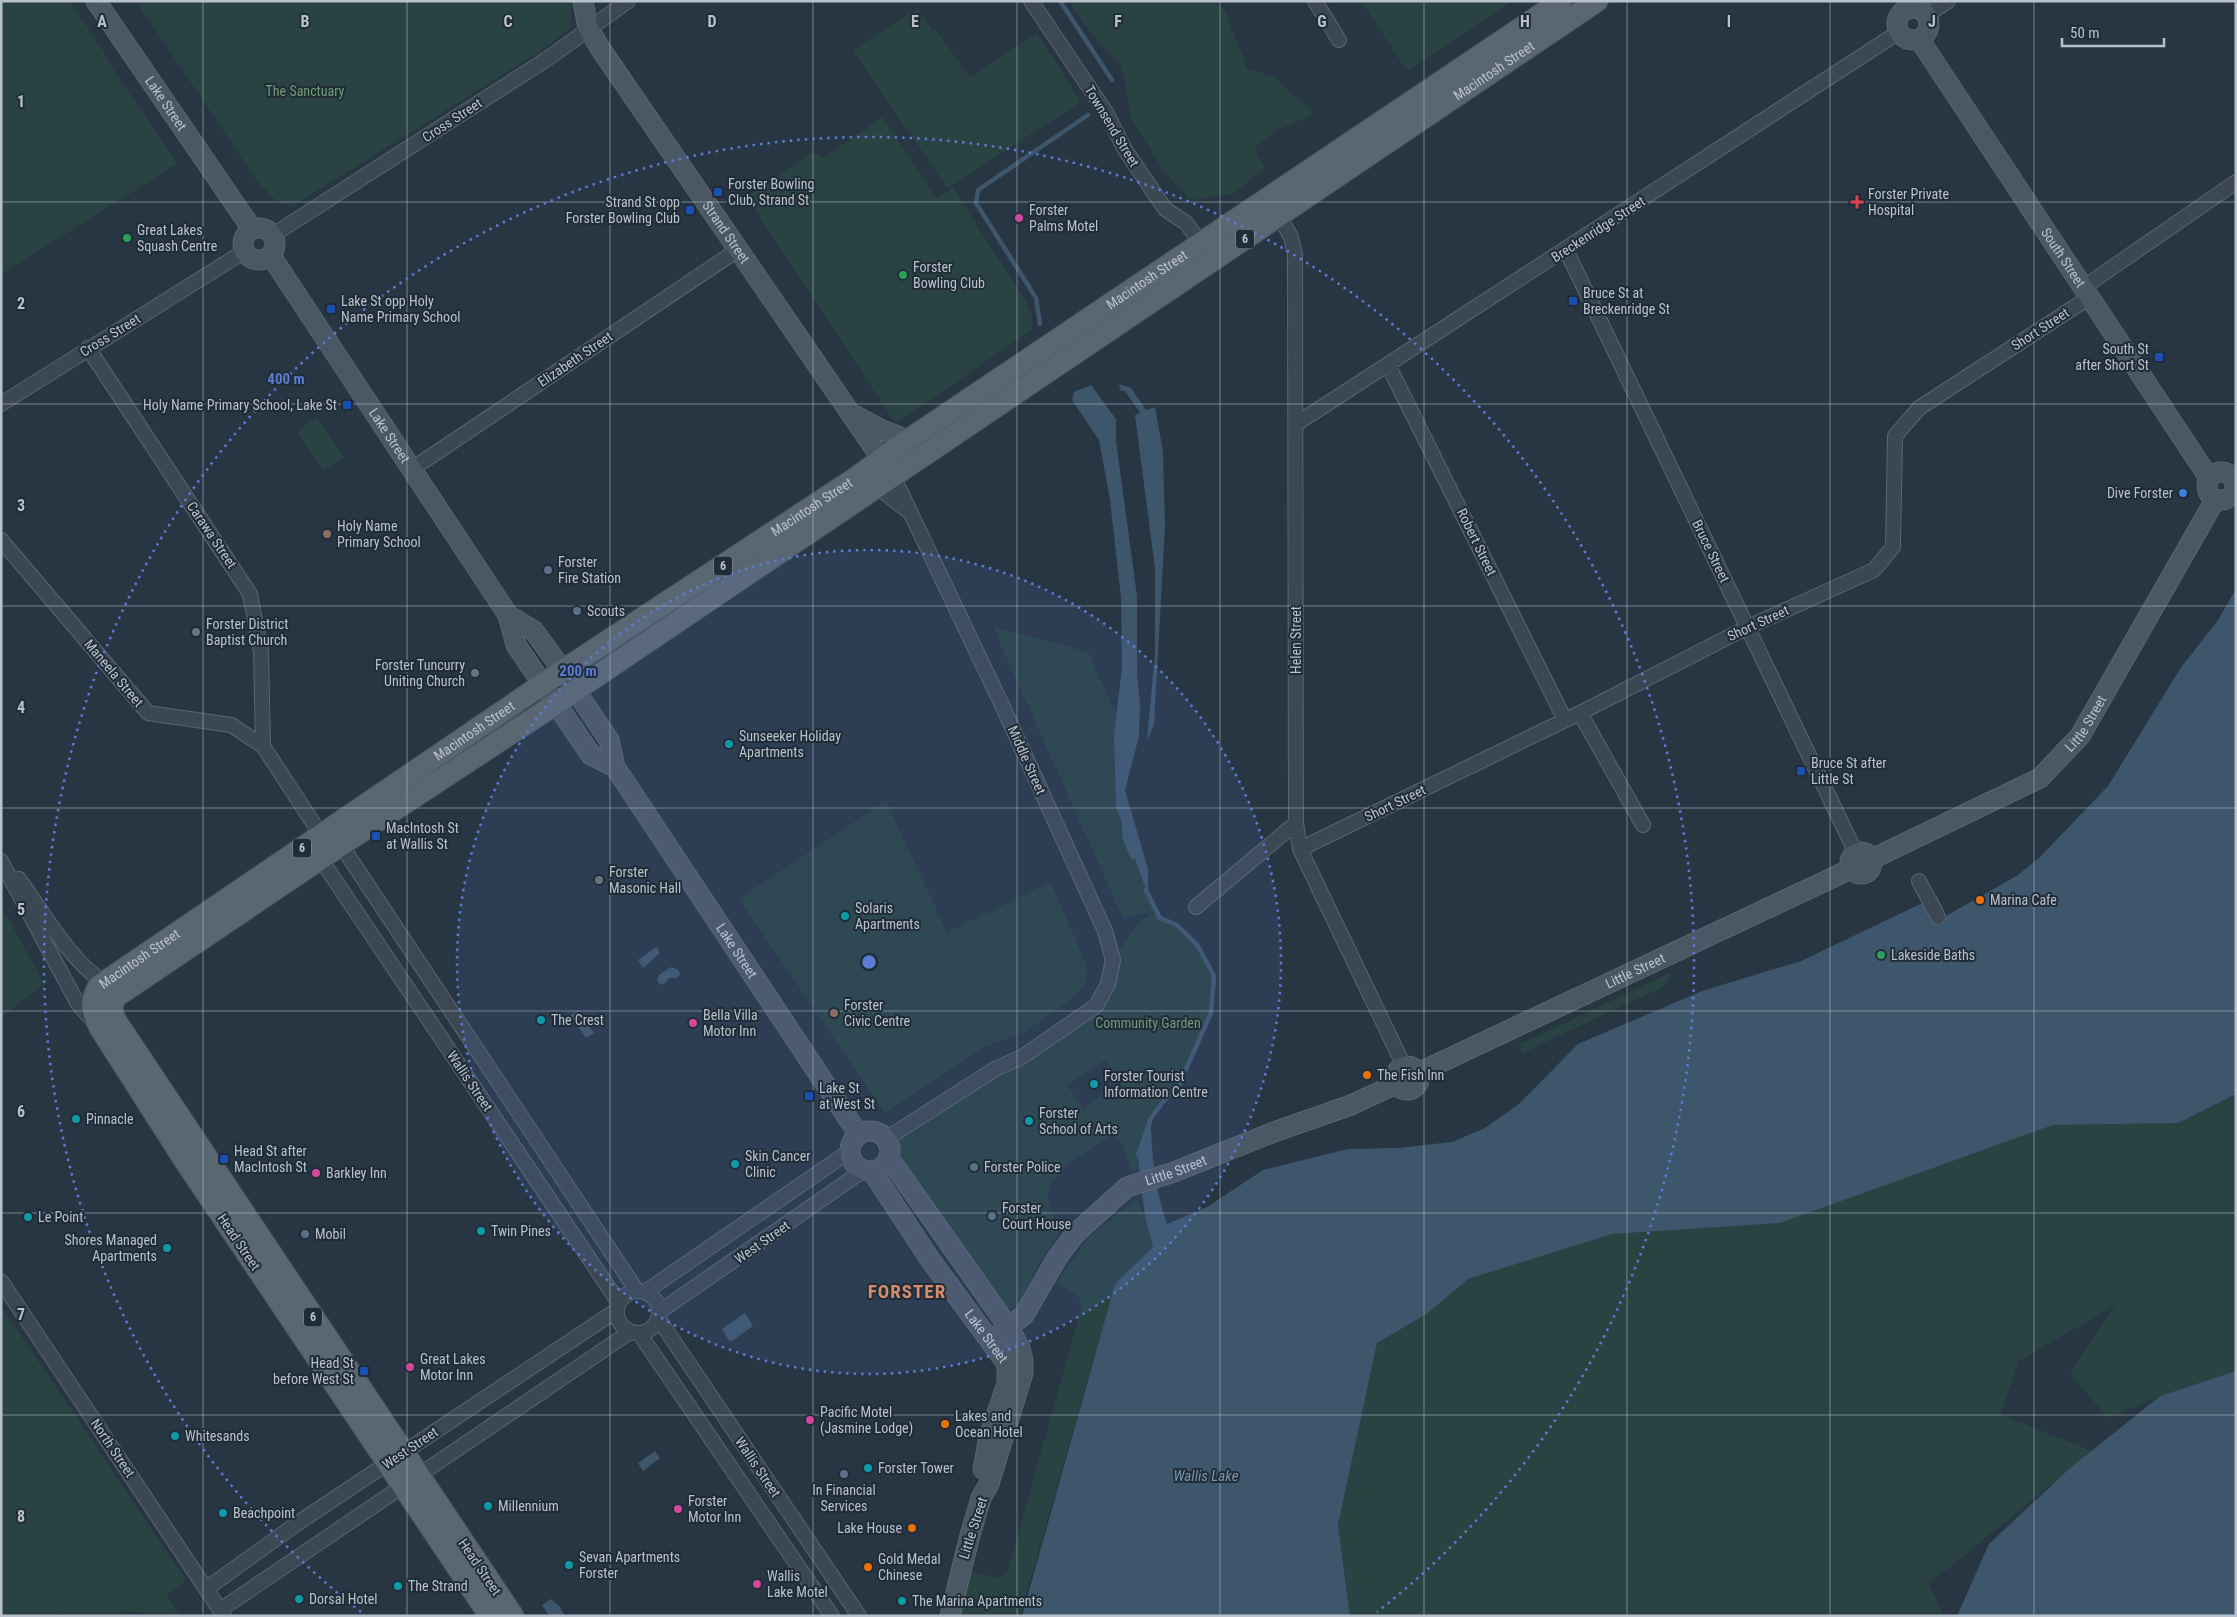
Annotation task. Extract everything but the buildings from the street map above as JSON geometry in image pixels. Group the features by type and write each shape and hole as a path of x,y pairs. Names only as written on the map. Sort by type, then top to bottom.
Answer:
{"main road":[{"name":"Macintosh Street","path":"1561,1 882,457 854,480 544,684 103,982 94,994 92,1002 93,1013 107,1023 117,996 320,858 556,704 876,489 1597,1"},
{"name":"Head Street","path":"107,1023 185,1161 396,1458 490,1616"},
{"name":"Head Street","path":"410,1480 513,1616"}],"street":[{"name":"Lake Street","path":"96,1 252,229"},
{"name":"Strand Street","path":"584,1 588,28 621,79 882,457"},
{"name":"Cross Street","path":"273,235 546,58 628,1"},
{"name":"Townsend Street","path":"1031,1 1107,114 1124,148 1165,209 1186,223 1200,243"},
{"path":"1315,1 1339,40"},
{"path":"1927,15 1948,1"},
{"path":"1901,6 1916,8 1927,15 1929,20 1928,29 1919,39 1908,39 1899,32 1897,21 1901,6"},
{"name":"Breckenridge Street","path":"1296,424 1899,32"},
{"name":"South Street","path":"1919,39 2209,478"},
{"name":"Short Street","path":"1300,849 1565,720 1748,627 1874,570 1893,547 1895,436 1919,408 2087,292 2236,182"},
{"name":"Helen Street","path":"1268,198 1292,237 1294,246 1296,823 1300,849 1411,1070"},
{"path":"252,229 266,229 273,235 276,246 271,256 257,260 245,252 245,236 252,229"},
{"name":"Elizabeth Street","path":"412,469 739,249"},
{"name":"Bruce Street","path":"1566,250 1860,860"},
{"name":"Cross Street","path":"1,404 88,348 245,252"},
{"name":"Lake Street","path":"271,256 508,615 516,645 591,755 615,767"},
{"name":"Carawa Street","path":"88,348 250,594 261,652 263,746"},
{"name":"Robert Street","path":"1388,365 1565,720"},
{"path":"852,414 880,429 908,440"},
{"name":"Middle Street","path":"882,457 914,517 1105,931 1113,960 1108,984 1096,1006 1022,1057 995,1070 886,1139"},
{"path":"2233,470 2234,493 2225,500 2215,500 2207,491 2209,478 2220,472 2233,470"},
{"name":"Middle Street","path":"876,489 885,493 914,517"},
{"name":"Little Street","path":"992,1340 1010,1328 1024,1315 1057,1258 1075,1234 1111,1200 1132,1184 1159,1177 1351,1105 1396,1084 1402,1089 1410,1089 1417,1085 1411,1070 2040,778 2080,736 2215,500"},
{"name":"Maneela Street","path":"1,540 148,713 231,725 263,746"},
{"name":"Lake Street","path":"508,615 534,631 609,740 615,767 855,1143"},
{"path":"1580,712 1643,826"},
{"path":"263,746 321,835"},
{"path":"1196,907 1296,823"},
{"name":"Wallis Street","path":"341,845 641,1291"},
{"path":"1,854 77,959 88,972 103,982"},
{"name":"Wallis Street","path":"320,858 618,1307"},
{"name":"Head Street","path":"1,861 78,1004 107,1023"},
{"path":"1919,882 1938,917"},
{"path":"864,1132 876,1132 886,1139 890,1149 889,1158 882,1167 868,1171 854,1163 855,1143 864,1132"},
{"name":"West Street","path":"641,1291 855,1143"},
{"name":"Lake Street","path":"889,1158 1010,1328"},
{"name":"Lake Street","path":"868,1171 977,1324 992,1340 1007,1364 1007,1384 986,1448 981,1498"},
{"name":"West Street","path":"658,1315 868,1171"},
{"name":"North Street","path":"1,1281 222,1613"},
{"path":"641,1291 655,1300 658,1315 650,1329 635,1332 623,1327 618,1319 618,1307 626,1294 641,1291"},
{"name":"West Street","path":"206,1589 295,1525 618,1307"},
{"name":"Wallis Street","path":"658,1315 859,1616"},
{"name":"Little Street","path":"950,1616 962,1564 981,1498 989,1484 1023,1373 1023,1360 1020,1348 1010,1328"},
{"name":"Wallis Street","path":"635,1332 832,1616"},
{"name":"West Street","path":"222,1613 410,1480 635,1332"}],"green space":[{"path":"1,1 70,1 177,164 1,274"},
{"name":"The Sanctuary","path":"136,1 571,1 570,28 541,51 292,206 276,201 257,181"},
{"path":"1069,1 1213,1 1225,11 1247,68 1276,78 1314,114 1275,131 1255,148 1264,168 1233,194 1191,200 1166,174 1131,119 1122,66 1092,35"},
{"path":"1361,1 1512,1 1407,71"},
{"path":"917,8 933,31 936,29 970,78 1037,33 1081,102 947,188 853,50"},
{"name":"Forster Bowling Club","path":"883,117 937,198 953,188 1026,302 1032,316 1032,330 899,421 893,420 747,197 812,152 823,158"},
{"path":"317,417 344,457 324,471 297,431"},
{"name":"Community Garden","path":"993,627 1088,652 1116,714 1114,734 1116,807 1148,895 1160,918 1177,925 1198,946 1214,976 1211,1013 1179,1085 1151,1118 1138,1159 1138,1169 1132,1172 1121,1141 1113,1135 1074,1160 1057,1176 1051,1185 1048,1198 1059,1232 1032,1276 1018,1305 1011,1309 1005,1307 890,1149 889,1145 1096,1006 1113,960 1138,923 1155,912 1123,918","holes":["1105,1060 1120,1083 1083,1109 1067,1085"]},
{"path":"886,801 947,933 1050,882 1087,966 1086,982 1074,997 1025,1032 984,1047 885,1113 739,899"},
{"path":"1,905 44,984 1,1018"},
{"path":"1672,972 1663,987 1523,1053 1518,1045"},
{"path":"2236,1094 2236,1371 2160,1396 2108,1418 2070,1374 2116,1305 2020,1360 2000,1414 2092,1451 1950,1567 1928,1582 1944,1616 1350,1616 1338,1525 1377,1343 1468,1279 1612,1234 1780,1223 2053,1125 2178,1123"},
{"path":"1137,1199 1145,1217 1153,1247 1115,1284 1020,1616 950,1616 961,1570 1001,1578 1007,1573 1082,1306 1079,1297 1057,1282 1090,1236"},
{"path":"1,1306 186,1580 166,1595 180,1616 152,1616 150,1613 122,1611 114,1616 67,1616 66,1614 1,1616"}],"water":[{"path":"1119,384 1131,388 1146,410 1155,407 1163,452 1165,527 1154,725 1147,740 1155,654 1155,568 1135,415 1140,413 1125,391 1121,391"},
{"path":"1091,385 1116,419 1116,441 1137,596 1139,736 1125,790 1148,869 1148,895 1116,807 1114,734 1122,668 1121,597 1110,500 1099,440 1072,400 1074,392"},
{"name":"Wallis Lake","path":"2236,589 2236,1094 2178,1123 2053,1125 1780,1223 1612,1234 1468,1279 1428,1313 1377,1343 1338,1525 1350,1616 1022,1616 1115,1284 1153,1247 1145,1217 1138,1159 1151,1118 1154,1171 1159,1198 1167,1224 1207,1207 1263,1170 1348,1149 1398,1148 1452,1142 1485,1128 1519,1104 1578,1044 1702,991 1801,961 1937,896 1946,916 2018,875 2040,857 2108,786 2180,669 2218,620"},
{"path":"656,947 660,953 643,968 638,960"},
{"path":"671,967 678,970 680,974 677,978 669,978 663,985 659,983 657,980 659,975"},
{"path":"578,1010 594,1033 586,1038 570,1016"},
{"path":"745,1313 753,1326 730,1342 722,1329"},
{"path":"2236,1371 2236,1616 1957,1616 1989,1544 2069,1469 2160,1396"},
{"path":"655,1451 660,1458 643,1471 638,1463"},
{"path":"551,1599 560,1607 565,1616 549,1616 542,1605"}],"waterway":[{"path":"1060,1 1112,80"},
{"path":"1040,324 1036,298 976,203 978,190 1088,115"},
{"path":"1124,827 1125,839 1133,857"},
{"path":"1138,1155 1151,1118 1179,1085 1211,1013 1214,976 1198,946 1177,925 1160,918 1146,890"}],"place":[{"name":"Forster Bowling Club, Strand St","path":"718,192"},
{"name":"Forster Private Hospital","path":"1857,202"},
{"name":"Strand St opp Forster Bowling Club","path":"690,210"},
{"name":"Forster Palms Motel","path":"1019,218"},
{"name":"Great Lakes Squash Centre","path":"127,238"},
{"name":"Forster Bowling Club","path":"903,275"},
{"name":"Bruce St at Breckenridge St","path":"1573,301"},
{"name":"Lake St opp Holy Name Primary School","path":"331,309"},
{"name":"South St after Short St","path":"2159,357"},
{"name":"Holy Name Primary School, Lake St","path":"347,405"},
{"name":"Dive Forster","path":"2183,493"},
{"name":"Holy Name Primary School","path":"327,534"},
{"name":"Forster Fire Station","path":"548,570"},
{"name":"Scouts","path":"577,611"},
{"name":"Forster District Baptist Church","path":"196,632"},
{"name":"Forster Tuncurry Uniting Church","path":"475,673"},
{"name":"Sunseeker Holiday Apartments","path":"729,744"},
{"name":"Bruce St after Little St","path":"1801,771"},
{"name":"MacIntosh St at Wallis St","path":"376,836"},
{"name":"Forster Masonic Hall","path":"599,880"},
{"name":"Marina Cafe","path":"1980,900"},
{"name":"Solaris Apartments","path":"845,916"},
{"name":"Lakeside Baths","path":"1881,955"},
{"name":"Forster Civic Centre","path":"834,1013"},
{"name":"The Crest","path":"541,1020"},
{"name":"Bella Villa Motor Inn","path":"693,1023"},
{"name":"The Fish Inn","path":"1367,1075"},
{"name":"Forster Tourist Information Centre","path":"1094,1084"},
{"name":"Lake St at West St","path":"809,1096"},
{"name":"Pinnacle","path":"76,1119"},
{"name":"Forster School of Arts","path":"1029,1121"},
{"name":"Head St after MacIntosh St","path":"224,1159"},
{"name":"Skin Cancer Clinic","path":"735,1164"},
{"name":"Forster Police","path":"974,1167"},
{"name":"Barkley Inn","path":"316,1173"},
{"name":"Forster Court House","path":"992,1216"},
{"name":"Le Point","path":"28,1217"},
{"name":"Twin Pines","path":"481,1231"},
{"name":"Mobil","path":"305,1234"},
{"name":"Shores Managed Apartments","path":"167,1248"},
{"name":"Great Lakes Motor Inn","path":"410,1367"},
{"name":"Head St before West St","path":"364,1371"},
{"name":"Pacific Motel (Jasmine Lodge)","path":"810,1420"},
{"name":"Lakes and Ocean Hotel","path":"945,1424"},
{"name":"Whitesands","path":"175,1436"},
{"name":"Forster Tower","path":"868,1468"},
{"name":"In Financial Services","path":"844,1474"},
{"name":"Millennium","path":"488,1506"},
{"name":"Forster Motor Inn","path":"678,1509"},
{"name":"Beachpoint","path":"223,1513"},
{"name":"Lake House","path":"912,1528"},
{"name":"Sevan Apartments Forster","path":"569,1565"},
{"name":"Gold Medal Chinese","path":"868,1567"},
{"name":"Wallis Lake Motel","path":"757,1584"},
{"name":"The Strand","path":"398,1586"},
{"name":"Dorsal Hotel","path":"299,1599"},
{"name":"The Marina Apartments","path":"902,1601"}],"district":[{"name":"FORSTER","path":"907,1291"}]}
